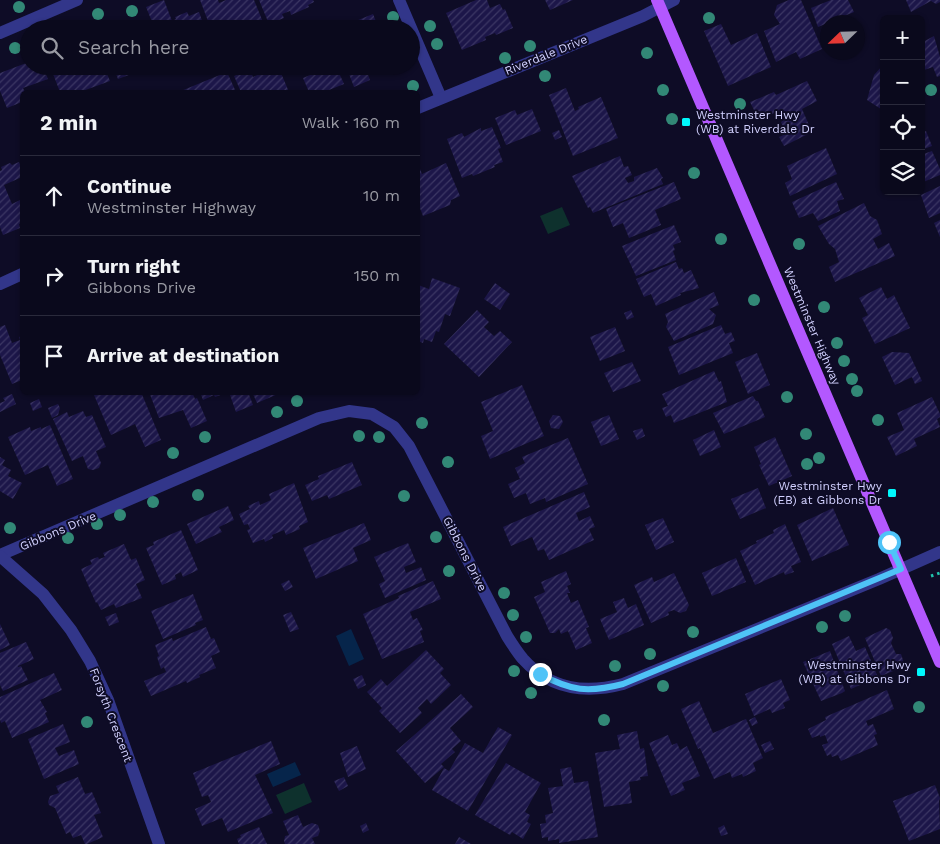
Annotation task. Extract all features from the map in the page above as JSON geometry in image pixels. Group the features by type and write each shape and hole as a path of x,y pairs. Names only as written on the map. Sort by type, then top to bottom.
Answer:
{"main road":[{"name":"Westminster Highway","path":"659,4 940,662"}],"street":[{"path":"29,20 77,0"},
{"path":"399,0 408,20"},
{"name":"Riverdale Drive","path":"420,107 659,4 674,0"},
{"path":"0,32 20,24"},
{"path":"420,49 441,98"},
{"path":"0,284 20,275"},
{"name":"Gibbons Drive","path":"0,556 319,418 349,410 372,414 394,427 399,433 409,446 507,636 523,659 540,674 577,689 602,689 623,684 940,552"},
{"name":"Forsyth Crescent","path":"0,556 43,594 71,630 90,661 108,700 159,844"}],"path":[{"path":"931,576 940,573"}],"green space":[{"path":"562,207 570,225 548,234 540,216"},
{"path":"304,783 312,802 285,814 276,795"}],"water":[{"path":"351,629 364,659 349,666 336,636"},
{"path":"295,762 301,775 273,787 267,774"}],"building":[{"path":"164,0 172,20 151,20 146,7"},
{"path":"200,0 218,0 219,3 226,0 254,0 262,20 208,20"},
{"path":"259,0 313,0 314,2 308,5 309,7 291,15 290,11 282,14 284,18 279,20 267,20"},
{"path":"476,0 487,0 490,8 500,4 503,10 505,9 513,28 485,37 486,40 462,50 446,13"},
{"path":"545,0 573,0 550,10"},
{"path":"789,0 801,0 820,44 820,50 800,59 796,52 776,62 764,31 780,24 774,15 777,5"},
{"path":"831,0 848,0 854,12 847,15 820,15 820,26 818,27 811,8"},
{"path":"906,0 940,0 940,2 936,4 931,1 911,12"},
{"path":"187,12 189,16 199,12 202,20 174,20 176,19 175,17"},
{"path":"373,14 375,20 358,20"},
{"path":"721,24 731,45 757,33 771,67 728,86 704,31"},
{"path":"934,36 940,57 940,76 937,77 933,67 925,70 925,41"},
{"path":"20,65 20,75 46,75 48,79 20,90 20,103 7,108 0,91 0,73"},
{"path":"880,68 880,108 867,100 874,75"},
{"path":"53,75 108,75 110,81 85,90 59,90"},
{"path":"116,75 129,75 118,79"},
{"path":"220,75 228,75 235,90 183,90"},
{"path":"252,75 253,77 257,75 282,75 288,90 240,90 234,76"},
{"path":"310,75 340,75 344,84 329,90 308,90 303,78"},
{"path":"349,75 368,75 370,80 354,87"},
{"path":"807,81 817,101 802,109 812,132 784,146 779,137 786,134 781,122 785,119 781,110 759,120 750,102 774,92 776,95"},
{"path":"566,88 575,111 579,109 578,107 601,97 618,138 573,156 549,95"},
{"path":"532,109 541,131 506,145 495,118 515,110 517,115"},
{"path":"492,127 501,148 498,149 503,162 473,176 472,174 462,178 447,139 462,133 464,137 481,128 481,131"},
{"path":"559,130 562,137 555,140 552,133"},
{"path":"925,131 932,146 925,149"},
{"path":"826,148 837,174 790,196 785,183 792,179 787,166"},
{"path":"932,151 940,169 940,175 925,181 925,154"},
{"path":"620,156 624,167 628,166 632,175 625,178 628,183 634,181 634,177 657,168 663,178 661,179 663,184 593,213 590,207 588,208 572,176"},
{"path":"19,162 20,178 4,185 12,204 20,200 20,228 3,235 0,227 0,171 2,170 1,167 10,163 12,165"},
{"path":"446,163 460,196 451,200 450,205 423,216 420,208 420,169 422,174"},
{"path":"674,182 681,199 655,210 661,225 629,238 623,223 613,227 606,209"},
{"path":"836,182 844,199 837,201 840,211 818,221 813,213 799,218 792,202"},
{"path":"940,186 940,213 929,218 921,195 925,195 925,193"},
{"path":"864,203 870,216 877,220 882,234 873,239 878,249 889,243 895,256 835,282 829,267 839,262 835,249 829,244 818,226"},
{"path":"940,220 940,237 934,223"},
{"path":"674,225 681,242 673,245 676,260 636,276 622,246"},
{"path":"676,262 679,269 682,268 684,273 691,270 699,288 680,293 681,295 656,306 651,294 644,297 636,279"},
{"path":"432,278 460,288 450,316 445,314 439,332 436,331 432,342 424,339 423,343 420,342 420,286 429,289"},
{"path":"495,283 510,294 500,310 484,299"},
{"path":"881,287 887,299 894,295 910,328 875,344 862,318 868,315 859,298"},
{"path":"714,292 719,305 709,309 716,315 713,324 674,341 666,327 668,322 665,314"},
{"path":"477,310 489,322 484,327 494,336 500,331 512,342 479,377 444,344"},
{"path":"631,310 634,317 627,320 624,313"},
{"path":"5,325 12,343 20,340 20,381 12,384 0,355 0,327"},
{"path":"721,325 725,334 731,332 735,341 729,343 733,353 679,375 668,347"},
{"path":"615,327 625,351 600,361 590,337"},
{"path":"892,352 909,353 922,381 915,384 912,377 895,385 882,357"},
{"path":"757,353 770,385 748,394 735,362"},
{"path":"632,362 641,381 613,392 604,373"},
{"path":"714,371 719,382 721,381 727,402 674,423 671,415 666,417 662,408 668,406 662,394"},
{"path":"522,385 544,436 490,459 481,436 493,431 481,402"},
{"path":"12,394 16,404 0,412 0,403 5,401 3,398"},
{"path":"94,395 142,395 161,440 145,447 135,424 111,435"},
{"path":"150,395 193,395 195,399 197,398 207,421 191,428 183,410 159,418"},
{"path":"201,395 214,395 203,400"},
{"path":"230,395 249,395 253,405 236,412"},
{"path":"253,395 276,395 257,403"},
{"path":"753,396 758,401 765,417 724,434 713,413"},
{"path":"932,397 940,414 940,417 937,419 940,427 914,439 917,446 896,456 887,437 904,430 897,413"},
{"path":"39,399 42,407 33,411 30,403"},
{"path":"58,404 60,408 58,415 52,418 48,408"},
{"path":"83,411 86,417 92,415 106,447 96,451 101,463 99,468 93,470 88,469 83,456 72,461 53,419 67,412 69,417"},
{"path":"553,415 560,416 563,422 559,429 551,428 549,421"},
{"path":"609,415 619,439 601,446 591,422"},
{"path":"50,425 73,479 57,486 48,465 25,475 8,437 30,427 31,431"},
{"path":"642,428 645,436 637,440 633,431"},
{"path":"714,430 721,447 700,456 693,440"},
{"path":"775,437 792,476 769,486 759,465 761,464 754,447"},
{"path":"568,438 588,484 546,502 545,498 530,504 526,493 514,498 508,484 520,479 515,468 525,463 522,457"},
{"path":"0,457 5,460 2,465 11,470 8,476 22,483 13,499 0,491"},
{"path":"352,462 362,485 329,499 327,495 312,501 305,485 319,479 318,476"},
{"path":"294,483 308,522 299,526 300,529 286,535 284,530 272,535 273,538 265,542 264,539 253,543 247,530 250,529 248,524 244,525 239,514 250,509 248,506 259,501 260,505 271,500 269,494"},
{"path":"758,488 766,508 740,519 731,499"},
{"path":"584,492 590,507 576,513 579,521 590,516 595,527 589,529 594,540 549,560 544,549 538,551 532,537 511,546 503,527"},
{"path":"228,506 234,520 219,527 222,532 196,544 187,524"},
{"path":"833,508 849,545 812,561 797,525"},
{"path":"663,518 674,542 656,550 645,525"},
{"path":"364,523 371,540 353,548 358,561 316,579 303,548"},
{"path":"785,524 801,562 791,566 794,572 785,575 784,572 755,585 740,551 774,533 773,530"},
{"path":"181,530 198,570 183,577 181,572 175,575 176,579 162,585 146,548 154,545 153,542"},
{"path":"408,543 416,562 404,567 406,573 421,567 426,580 385,598 379,584 385,581 374,557"},
{"path":"124,544 131,560 136,558 145,580 136,584 142,598 116,608 114,604 101,610 81,569 92,564 90,560 105,557 103,553"},
{"path":"736,558 746,582 712,596 702,573"},
{"path":"566,571 571,584 567,586 570,593 567,593 571,603 578,600 589,627 586,628 592,643 576,650 568,631 561,634 559,629 555,633 550,633 534,597 545,592 541,582"},
{"path":"674,573 689,605 686,611 680,613 674,610 668,612 669,615 651,623 634,585 652,577 654,582"},
{"path":"289,580 293,587 285,591 281,584"},
{"path":"433,581 441,599 410,612 413,620 417,618 423,630 420,631 424,642 382,659 363,614"},
{"path":"193,594 203,620 195,623 196,625 163,639 151,611"},
{"path":"624,598 628,608 636,604 644,625 609,640 600,619 617,612 613,602"},
{"path":"291,612 299,629 290,632 283,615"},
{"path":"116,613 119,622 109,626 105,617"},
{"path":"0,624 10,645 0,650"},
{"path":"206,627 211,639 214,638 220,652 211,656 216,668 199,675 200,677 187,683 186,681 151,696 144,681 166,672 164,667 161,669 155,645 172,638 173,641"},
{"path":"886,628 890,630 893,638 891,643 896,654 901,654 904,663 903,667 881,676 865,638"},
{"path":"849,636 856,651 865,647 878,677 851,689 832,644"},
{"path":"26,642 34,659 18,667 21,666 28,680 3,691 0,685 0,653"},
{"path":"426,650 444,669 440,673 451,685 431,704 427,699 418,708 422,713 400,733 379,711 382,708 367,692 381,679 387,686"},
{"path":"830,651 845,691 821,701 803,662"},
{"path":"54,673 62,690 40,700 47,712 45,713 49,722 12,738 5,721 1,723 0,697"},
{"path":"362,675 366,685 358,689 353,679"},
{"path":"781,679 790,700 783,703 785,708 772,713 770,709 754,716 745,694"},
{"path":"887,690 894,709 866,721 868,726 873,724 877,734 874,735 878,745 841,761 838,755 832,757 831,754 827,756 822,745 828,743 825,735 812,738 808,729 826,720 825,717"},
{"path":"461,694 473,707 450,728 461,741 452,749 455,752 441,764 444,767 425,783 396,751"},
{"path":"699,701 713,733 746,719 763,758 753,763 756,771 743,777 742,774 732,778 730,772 714,779 700,748 698,749 681,709"},
{"path":"755,717 758,723 752,726 749,720"},
{"path":"63,724 70,742 55,748 59,756 74,750 79,764 44,779 28,739"},
{"path":"498,727 512,735 468,811 432,790 444,768 449,771 465,743 483,753"},
{"path":"637,731 640,749 644,748 648,776 640,777 641,780 629,782 632,803 604,807 595,753 620,749 617,735"},
{"path":"668,735 672,745 677,743 680,750 687,746 700,776 682,783 685,790 671,796 649,743"},
{"path":"271,741 280,764 255,775 273,813 228,832 222,818 202,826 195,809 211,802 208,795 202,797 193,773"},
{"path":"770,741 774,749 765,753 761,745"},
{"path":"357,746 366,769 348,777 340,753"},
{"path":"506,763 541,783 525,812 530,815 527,822 531,824 523,839 512,832 510,835 475,815"},
{"path":"571,767 574,783 588,781 598,837 559,843 559,839 548,841 548,837 542,838 540,824 546,823 545,815 553,813 548,788 563,786 560,769"},
{"path":"78,777 85,794 92,792 101,813 94,815 103,837 87,844 85,844 81,835 73,838 70,832 66,834 55,808 49,805 48,802 50,796 59,793 56,786"},
{"path":"344,777 348,786 339,791 334,781"},
{"path":"935,785 940,798 940,829 909,841 893,801"},
{"path":"298,815 303,827 312,823 318,825 320,831 318,836 312,838 315,844 285,844 285,836 289,835 283,821"},
{"path":"366,823 369,830 363,833 360,826"},
{"path":"724,825 728,834 721,836 718,828"},
{"path":"259,827 267,844 239,844 237,839 241,837 240,835"},
{"path":"459,837 471,844 455,844"}],"place":[{"name":"Westminster Hwy (WB) at Riverdale Dr","path":"686,122"},
{"name":"Westminster Hwy (EB) at Gibbons Dr","path":"892,493"},
{"name":"Westminster Hwy (WB) at Gibbons Dr","path":"921,672"}],"route":[{"path":"540,674 577,689 602,689 623,684 901,569 889,542"}]}
